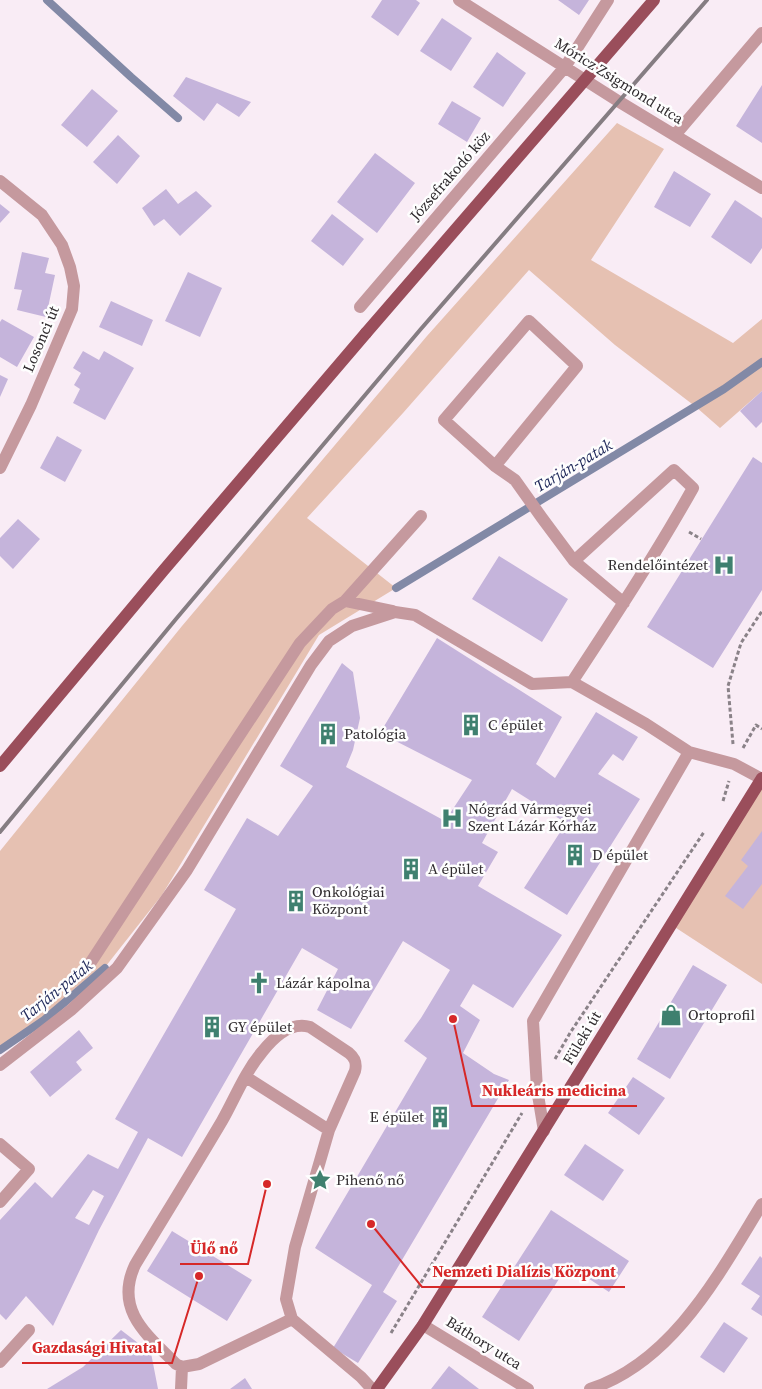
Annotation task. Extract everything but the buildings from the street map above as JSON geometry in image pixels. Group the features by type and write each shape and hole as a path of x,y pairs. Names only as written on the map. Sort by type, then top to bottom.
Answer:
{"main road":[{"path":"0,766 163,571 654,0"},
{"name":"Füleki út","path":"377,1389 423,1324 762,778"}],"street":[{"name":"Móricz Zsigmond utca","path":"459,0 675,136 762,188"},
{"name":"Józsefrakodó köz","path":"360,307 565,67 608,0"},
{"path":"675,136 762,33"},
{"name":"Losonci út","path":"0,181 42,215 50,226 62,245 74,286 72,309 31,405 0,468"},
{"path":"495,466 577,366 528,321 444,420 495,466 515,480 574,560 624,603"},
{"path":"572,682 674,523 693,488 674,470 574,560"},
{"path":"91,962 300,643 332,609 345,601 421,516"},
{"path":"345,601 415,616 532,684 572,682 646,724 689,752 734,764 762,778"},
{"path":"0,1065 71,1010 117,968 187,870 311,665 329,641 352,626 395,612"},
{"path":"544,1131 538,1089 533,1021 689,752"},
{"path":"292,1319 199,1364 182,1367 176,1364 147,1334 136,1318 127,1296 129,1277 251,1068 267,1046 282,1033 299,1025 310,1028 349,1052 355,1061 355,1072 329,1130 294,1247 286,1299 292,1319 361,1377 372,1389"},
{"path":"246,1077 329,1130"},
{"path":"0,1144 28,1169 0,1202"},
{"path":"590,1389 600,1386 637,1364 656,1350 682,1324 726,1262 762,1204"},
{"name":"Báthory utca","path":"423,1324 528,1389"},
{"path":"0,1362 29,1330"},
{"path":"181,1389 182,1367"}],"path":[{"path":"734,764 728,686 740,643 762,611"},
{"path":"722,804 734,764 756,725 762,730"},
{"path":"396,1325 502,1144 538,1089 570,1033 705,830"}],"shaded area":[{"path":"617,123 664,149 591,260 733,343 762,319 762,391 720,428 696,407 615,345 529,270 307,518 396,588 319,635 162,895 102,971 44,1020 0,1050 0,851 182,626 427,336"},
{"path":"762,778 762,984 670,924"}],"waterway":[{"path":"47,0 178,118"},
{"name":"Tarján-patak","path":"396,588 724,389 762,362"},
{"name":"Tarján-patak","path":"0,1050 44,1020 105,968"}],"railway":[{"path":"0,832 176,619 420,330 707,0"}],"place":[{"name":"Rendelőintézet","path":"724,565"},
{"name":"C épület","path":"471,725"},
{"name":"Patológia","path":"328,734"},
{"name":"Nógrád Vármegyei Szent Lázár Kórház","path":"452,818"},
{"name":"D épület","path":"575,855"},
{"name":"A épület","path":"411,869"},
{"name":"Onkológiai Központ","path":"296,901"},
{"name":"Lázár kápolna","path":"259,983"},
{"name":"Ortoprofil","path":"671,1015"},
{"name":"Nukleáris medicina","path":"453,1019"},
{"name":"GY épület","path":"212,1027"},
{"name":"E épület","path":"440,1117"},
{"name":"Pihenő nő","path":"320,1180"},
{"name":"Ülő nő","path":"267,1184"},
{"name":"Nemzeti Dialízis Központ","path":"371,1224"},
{"name":"Gazdasági Hivatal","path":"199,1276"}]}
